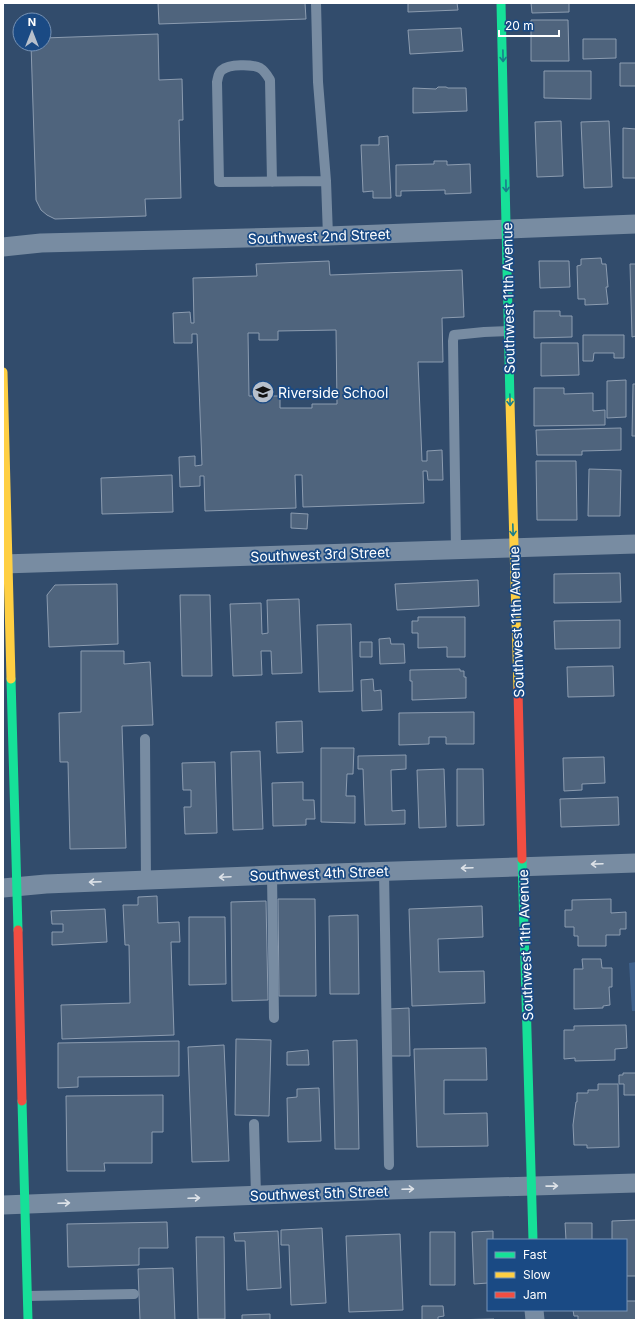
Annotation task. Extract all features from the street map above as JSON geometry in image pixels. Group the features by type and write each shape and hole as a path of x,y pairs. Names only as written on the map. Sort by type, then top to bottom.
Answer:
{"street":[{"name":"Southwest 11th Avenue","path":"502,3 506,229 533,1239"},
{"name":"Southwest 2nd Street","path":"3,247 41,243 328,236 636,224"},
{"path":"3,372 10,887 25,1204 28,1320"},
{"name":"Southwest 3rd Street","path":"6,564 636,544"},
{"name":"Southwest 4th Street","path":"10,887 46,884 272,875 636,863"},
{"name":"Southwest 5th Street","path":"3,1205 465,1187 636,1183"}],"lane":[{"path":"316,3 318,82 326,181 328,236"},
{"path":"272,182 270,80 266,73 253,66 233,66 226,68 221,71 217,82 219,182 272,182 326,181"},
{"path":"456,550 454,335 509,331"},
{"path":"145,738 146,880"},
{"path":"384,871 389,1165"},
{"path":"272,875 274,1018"},
{"path":"254,1124 256,1195"},
{"path":"28,1296 134,1294"}],"water":[{"path":"636,962 636,1011 632,1011 629,963"}],"building":[{"path":"158,3 305,3 306,19 159,24"},
{"path":"408,3 457,3 458,10 408,12"},
{"path":"531,3 569,3 569,12 532,13"},
{"path":"531,20 568,20 569,61 531,61"},
{"path":"461,28 463,51 410,54 408,30"},
{"path":"158,34 159,80 182,79 183,120 179,120 181,198 145,199 146,216 55,219 41,210 36,200 31,52 52,52 52,38"},
{"path":"583,39 616,39 616,58 583,59"},
{"path":"620,63 636,63 636,86 620,86"},
{"path":"544,71 591,71 591,99 544,98"},
{"path":"438,87 466,88 467,111 413,113 413,88 436,89"},
{"path":"561,121 563,176 537,177 535,122"},
{"path":"609,121 612,187 584,188 581,122"},
{"path":"623,128 636,129 636,178 623,178"},
{"path":"388,136 391,198 373,198 373,191 363,192 361,145 379,145 379,137"},
{"path":"434,161 447,161 447,165 470,164 471,193 445,194 445,190 401,191 401,196 396,196 396,165 434,164"},
{"path":"601,258 602,264 606,264 608,304 585,305 585,299 578,299 577,266 581,265 581,259"},
{"path":"329,261 330,275 462,270 464,317 442,318 443,362 418,362 422,461 427,461 427,451 442,450 443,480 428,480 427,471 423,471 424,503 303,507 302,475 295,475 296,508 205,511 204,476 200,476 200,486 180,487 179,457 195,456 195,466 202,465 197,334 192,334 192,343 174,343 173,313 190,312 191,323 194,323 193,278 257,276 256,264","holes":["336,330 337,404 312,404 312,408 280,408 280,396 249,396 248,333 259,333 259,340 278,340 278,331"]},
{"path":"539,261 569,261 570,287 540,288"},
{"path":"630,264 636,264 636,336 632,337"},
{"path":"534,311 560,311 560,316 572,316 572,337 534,338"},
{"path":"583,335 624,335 624,358 614,358 614,353 594,353 593,361 583,361"},
{"path":"541,343 578,343 579,375 541,376"},
{"path":"626,380 626,417 607,418 607,381"},
{"path":"633,384 636,384 636,436 632,436"},
{"path":"534,388 564,388 564,394 593,393 593,411 605,410 605,425 534,426"},
{"path":"621,428 621,450 582,451 582,455 537,455 536,430"},
{"path":"536,461 576,461 577,520 537,520"},
{"path":"589,469 621,470 620,516 588,516"},
{"path":"172,475 173,512 102,514 101,478"},
{"path":"291,513 308,514 307,529 291,528"},
{"path":"620,573 621,602 554,603 554,574"},
{"path":"478,580 479,606 397,610 395,584"},
{"path":"117,584 118,644 49,647 47,595 55,585"},
{"path":"180,595 210,595 212,676 182,676"},
{"path":"299,599 302,673 272,674 271,651 261,651 262,675 233,676 230,604 261,603 262,634 268,633 267,600"},
{"path":"418,617 465,617 465,657 447,657 447,647 418,648 418,633 412,633 412,621 418,621"},
{"path":"620,620 620,648 555,649 554,621"},
{"path":"351,624 353,691 319,692 317,625"},
{"path":"390,638 391,644 404,644 405,663 380,664 379,639"},
{"path":"360,642 372,642 372,657 360,657"},
{"path":"81,651 124,651 124,664 150,662 153,725 122,726 126,848 70,849 68,762 60,762 59,713 81,712"},
{"path":"613,666 614,696 568,697 567,667"},
{"path":"460,669 460,671 464,671 464,677 466,677 466,698 412,700 412,681 410,681 410,670"},
{"path":"373,679 374,691 381,690 382,710 362,711 361,680"},
{"path":"474,712 474,744 446,744 446,737 429,737 429,744 399,745 399,713"},
{"path":"302,721 303,752 277,753 276,722"},
{"path":"321,748 354,748 353,774 347,774 346,796 355,796 355,823 321,822"},
{"path":"260,751 263,829 233,830 231,752"},
{"path":"406,755 406,769 391,770 392,811 405,810 405,824 365,825 363,769 358,769 358,756"},
{"path":"604,757 605,783 582,784 582,790 564,791 563,758"},
{"path":"215,762 217,833 185,834 184,807 191,807 191,790 183,790 182,763"},
{"path":"444,769 446,827 419,828 417,770"},
{"path":"457,769 483,769 484,825 457,826"},
{"path":"303,782 303,800 314,800 315,819 306,819 306,825 273,826 272,783"},
{"path":"618,797 619,825 561,827 560,799"},
{"path":"157,896 158,923 179,922 180,942 171,942 174,1035 62,1039 61,1005 130,1003 129,945 125,945 123,905 138,905 138,897"},
{"path":"278,899 315,899 316,996 279,996"},
{"path":"611,899 611,913 626,912 626,929 620,929 620,935 606,935 606,946 578,946 578,936 574,936 574,927 565,927 565,910 572,910 572,900"},
{"path":"266,901 268,1000 232,1001 231,902"},
{"path":"482,906 483,937 438,939 439,972 484,971 485,1003 412,1006 409,909"},
{"path":"105,909 107,942 52,945 52,932 63,932 63,924 52,924 51,911"},
{"path":"358,915 359,994 330,994 329,916"},
{"path":"189,917 225,917 226,984 189,985"},
{"path":"582,959 601,959 602,968 612,968 612,987 609,987 610,1005 603,1006 603,1008 574,1009 574,969 583,969"},
{"path":"409,1008 410,1056 391,1056 390,1009"},
{"path":"626,1025 627,1048 615,1049 615,1060 575,1061 575,1058 564,1059 564,1030 574,1030 574,1026"},
{"path":"236,1039 271,1040 269,1116 235,1115"},
{"path":"357,1040 359,1149 335,1149 333,1041"},
{"path":"179,1041 179,1076 78,1077 78,1087 58,1088 58,1043"},
{"path":"224,1045 229,1161 192,1162 188,1047"},
{"path":"486,1048 487,1080 444,1080 444,1114 487,1113 488,1146 417,1147 414,1049"},
{"path":"308,1050 309,1065 287,1065 287,1052"},
{"path":"623,1073 636,1073 636,1095 624,1095 624,1084 619,1084 619,1075 623,1075"},
{"path":"598,1084 618,1084 619,1147 587,1148 587,1145 574,1145 573,1125 577,1093 588,1093 588,1090 598,1090"},
{"path":"319,1088 321,1141 288,1142 287,1098 297,1097 297,1089"},
{"path":"163,1095 163,1132 152,1132 152,1163 104,1163 105,1171 67,1171 66,1096"},
{"path":"636,1220 636,1276 627,1276 627,1239 612,1239 612,1221"},
{"path":"167,1222 168,1248 139,1248 139,1265 68,1267 67,1224"},
{"path":"565,1223 592,1223 592,1239 566,1239"},
{"path":"322,1228 326,1303 291,1305 289,1245 281,1245 281,1230"},
{"path":"278,1231 281,1288 247,1290 245,1241 235,1241 234,1233"},
{"path":"493,1231 493,1239 487,1239 487,1283 474,1284 472,1232"},
{"path":"430,1232 455,1232 455,1285 430,1285"},
{"path":"400,1234 403,1310 349,1312 346,1236"},
{"path":"196,1237 224,1237 225,1319 198,1319"},
{"path":"173,1268 175,1320 140,1320 138,1269"},
{"path":"627,1301 636,1301 636,1320 578,1320 578,1316 574,1316 573,1311 627,1311"},
{"path":"422,1306 443,1306 444,1316 438,1317 438,1320 422,1320"},
{"path":"270,1314 270,1320 242,1320 242,1315"},
{"path":"494,1319 494,1320 446,1320"}],"traffic: fast":[{"path":"501,3 510,402"},
{"path":"11,679 18,930"},
{"path":"522,859 533,1239"},
{"path":"22,1101 28,1320"}],"traffic: slow":[{"path":"3,372 11,679"},
{"path":"510,402 518,690"}],"traffic: jam":[{"path":"518,690 522,859"},
{"path":"18,930 22,1101"}],"place":[{"name":"Riverside School","path":"263,392"}]}
